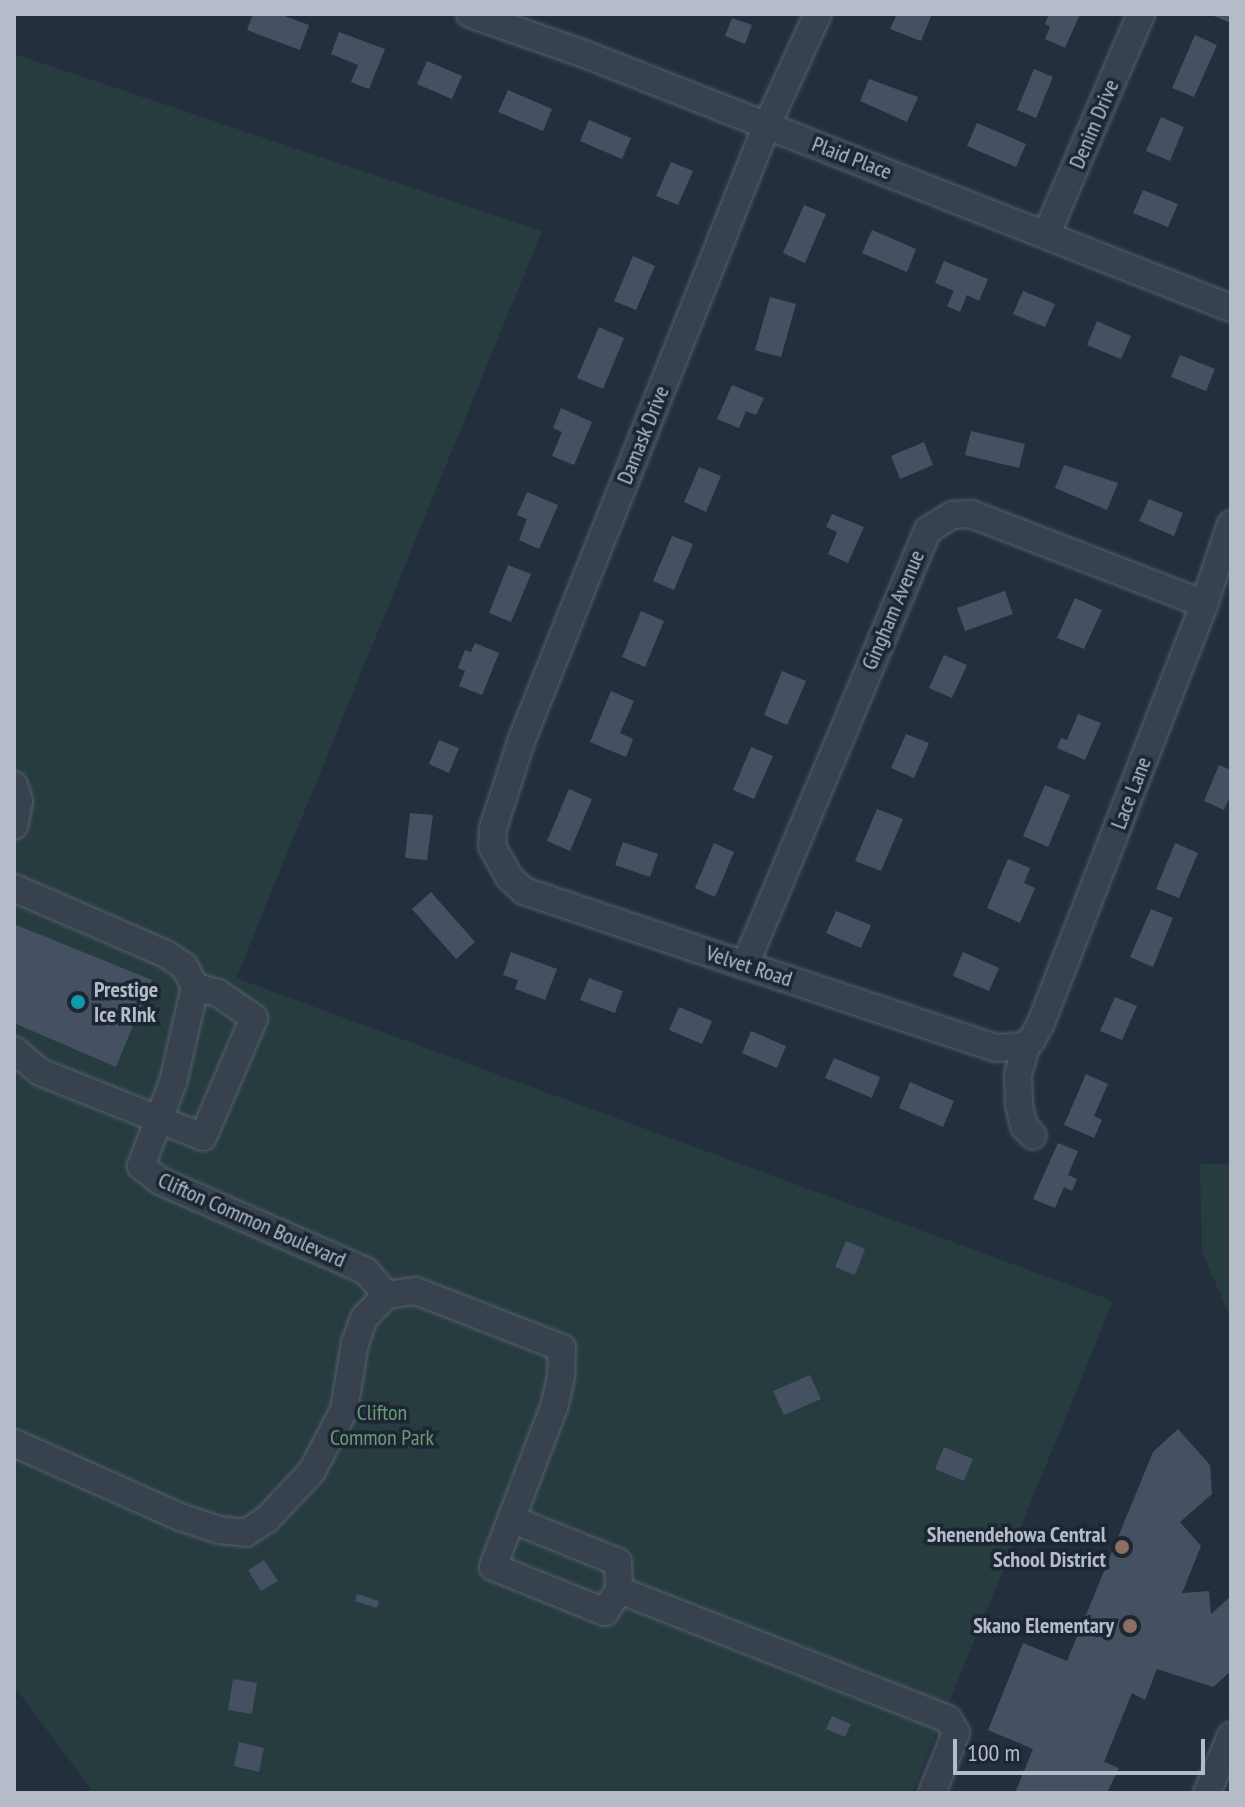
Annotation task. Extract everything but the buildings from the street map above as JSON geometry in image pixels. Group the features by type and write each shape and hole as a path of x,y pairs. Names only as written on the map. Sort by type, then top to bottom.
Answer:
{"street":[{"name":"Plaid Place","path":"470,14 587,55 1231,308"},
{"name":"Damask Drive","path":"499,862 492,846 495,819 522,739 767,125 818,14"},
{"name":"Denim Drive","path":"1046,235 1141,14"},
{"name":"Gingham Avenue","path":"745,965 928,530 952,515 971,514 1204,604"},
{"name":"Lace Lane","path":"1033,1136 1024,1126 1019,1105 1020,1046 1041,1023 1204,604 1231,524"},
{"path":"14,785 19,801 14,826"},
{"name":"Velvet Road","path":"499,862 524,891 996,1048 1020,1046"},
{"path":"14,888 166,954 184,966 195,987 218,993 254,1018 203,1137 40,1072 14,1050"},
{"name":"Clifton Common Boulevard","path":"195,987 173,1082 141,1166 160,1181 366,1271 386,1295"},
{"path":"14,1443 180,1517 219,1530 246,1533 267,1519 312,1471 344,1410 355,1343 364,1318 386,1295 416,1291 562,1348 561,1377 554,1407 511,1519 493,1567 605,1612 619,1590 618,1562 511,1519"},
{"path":"619,1590 948,1719 956,1733 932,1793"},
{"path":"1207,1793 1231,1736"}],"green space":[{"name":"Clifton Common Park","path":"14,54 542,231 236,978 1113,1301 912,1793 94,1793 14,1686"},
{"path":"1200,1164 1231,1164 1231,1319 1202,1252"}],"place":[{"name":"Prestige Ice RInk","path":"78,1002"},
{"name":"Shenendehowa Central School District","path":"1122,1547"},
{"name":"Skano Elementary","path":"1130,1626"}]}
